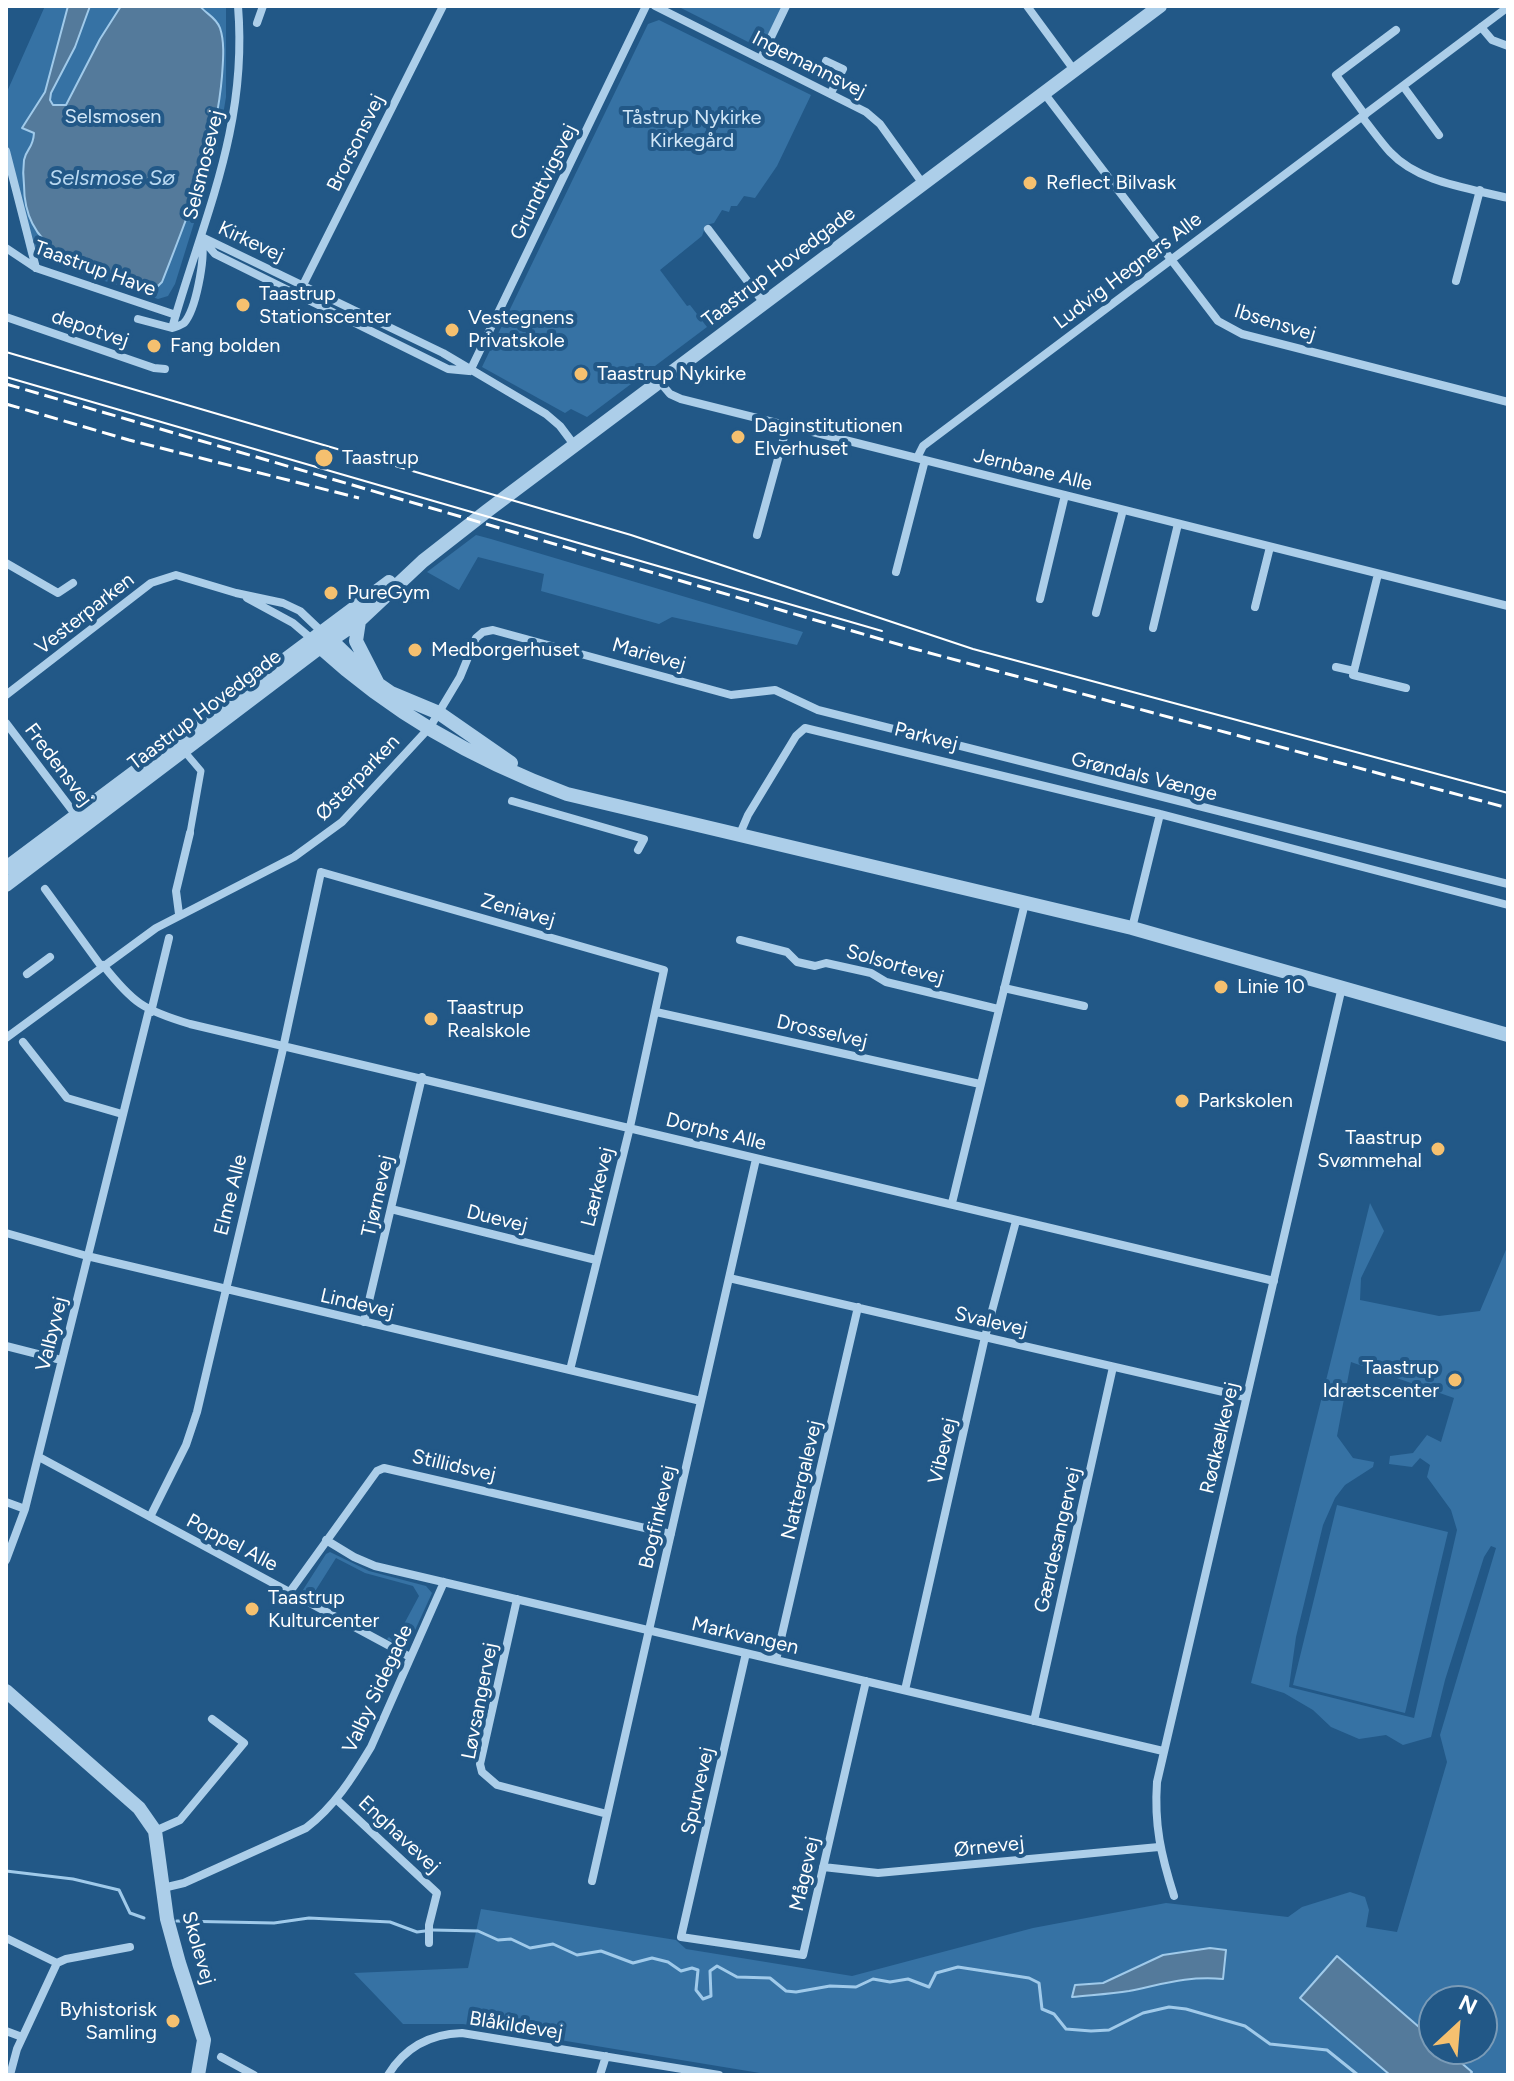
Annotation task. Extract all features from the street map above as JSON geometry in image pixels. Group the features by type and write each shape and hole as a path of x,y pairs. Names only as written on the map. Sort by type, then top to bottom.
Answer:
{"street":[{"name":"Selsmosevej","path":"172,328 230,141 238,94 241,42 238,6"},
{"path":"257,23 263,6"},
{"name":"Brorsonsvej","path":"298,295 443,6"},
{"name":"Grundtvigsvej","path":"470,371 646,6"},
{"name":"Ingemannsvej","path":"655,6 671,9 873,116 923,184"},
{"path":"761,58 786,6"},
{"path":"1027,6 1074,70"},
{"name":"Taastrup Hovedgade","path":"6,885 81,821 322,640 359,621 423,561 1160,6"},
{"name":"Ludvig Hegners Alle","path":"921,459 923,446 1508,7"},
{"path":"1481,27 1492,40 1508,46"},
{"path":"1396,30 1336,75 1391,153 1417,172 1508,198"},
{"path":"826,61 843,69 831,93"},
{"path":"1403,86 1439,135"},
{"name":"Ibsensvej","path":"1044,93 1218,321 1238,332 1508,402"},
{"path":"6,151 36,268"},
{"path":"1456,281 1480,190"},
{"path":"708,229 764,303"},
{"name":"Kirkevej","path":"202,237 443,353 546,414 575,446"},
{"name":"Kirkevej","path":"202,237 215,254 448,369 470,371"},
{"path":"138,319 172,328 183,323 189,312 204,256 202,237"},
{"name":"Taastrup Have","path":"6,248 36,268 176,315"},
{"name":"depotvej","path":"6,317 154,368 165,369"},
{"name":"Jernbane Alle","path":"659,381 677,398 1508,606"},
{"path":"757,535 787,426"},
{"path":"896,572 921,459"},
{"path":"1040,599 1065,495"},
{"path":"1096,613 1123,510"},
{"path":"1153,628 1178,524"},
{"path":"1255,607 1270,547"},
{"name":"Taastrup Hovedgade","path":"6,868 184,751 407,569 423,561"},
{"path":"6,563 58,593 73,583"},
{"path":"1378,574 1353,675 1406,688"},
{"name":"Vesterparken","path":"6,695 151,583 176,575 294,607 322,640"},
{"name":"Vesterparken","path":"236,593 322,640"},
{"path":"359,621 356,641 378,684"},
{"name":"Marievej","path":"430,727 460,677 476,638 483,632 493,630 731,695 775,690"},
{"path":"322,640 391,693 439,713 518,767 573,794 1132,928 1508,1035"},
{"path":"322,640 394,707 520,775 573,794"},
{"path":"1336,667 1354,671"},
{"name":"Grøndals Vænge","path":"775,690 818,710 1508,884"},
{"name":"Fredensvej","path":"6,723 81,821"},
{"name":"Østerparken","path":"6,1038 102,966 179,914 235,889 294,857 322,837 342,822 430,727"},
{"name":"Parkvej","path":"739,836 748,815 796,736 805,728 1160,814 1508,905"},
{"path":"179,914 176,891 202,781 201,771 184,751"},
{"path":"568,817 573,794"},
{"path":"512,801 644,839 638,850"},
{"path":"1132,928 1160,814"},
{"name":"Zeniavej","path":"321,872 663,968 665,972 656,1012"},
{"name":"Elme Alle","path":"150,1517 191,1432 321,872"},
{"name":"Dorphs Alle","path":"45,889 126,994 150,1011 190,1024 1274,1281"},
{"path":"952,1203 1025,903"},
{"path":"150,1011 169,938"},
{"name":"Solsortevej","path":"740,940 787,952 797,962 815,966 826,963 871,973 886,982 998,1009"},
{"path":"27,974 50,957"},
{"name":"Rødkælkevej","path":"1174,1896 1159,1847 1155,1812 1163,1751 1342,987"},
{"path":"1004,988 1084,1006"},
{"name":"Valbyvej","path":"6,1560 25,1509 39,1457 150,1011"},
{"name":"Drosselvej","path":"656,1012 980,1084"},
{"name":"Lærkevej","path":"570,1370 656,1012"},
{"path":"23,1042 67,1098 122,1114"},
{"name":"Tjørnevej","path":"364,1322 422,1077"},
{"name":"Bogfinkevej","path":"592,1881 756,1159"},
{"name":"Duevej","path":"391,1209 596,1260"},
{"name":"Vibevej","path":"905,1690 985,1337 1016,1221"},
{"name":"Lindevej","path":"6,1233 87,1256 701,1401"},
{"name":"Svalevej","path":"729,1278 1245,1397"},
{"name":"Nattergalevej","path":"776,1660 858,1307"},
{"path":"6,1346 61,1360"},
{"name":"Gærdesangervej","path":"1034,1721 1113,1367"},
{"name":"Poppel Alle","path":"39,1457 410,1657"},
{"name":"Stillidsvej","path":"289,1593 377,1471 390,1467 671,1534"},
{"path":"6,1502 25,1509"},
{"name":"Markvangen","path":"326,1540 375,1566 1163,1751"},
{"name":"Valby Sidegade","path":"163,1888 184,1883 306,1828 322,1816 371,1747 444,1582"},
{"name":"Løvsangervej","path":"517,1599 480,1764 482,1772 497,1785 607,1814"},
{"name":"Spurvevej","path":"681,1937 746,1653"},
{"name":"Mågevej","path":"681,1937 803,1955 866,1681"},
{"path":"6,1691 139,1808 155,1831 180,1820 244,1743 212,1719"},
{"name":"Enghavevej","path":"336,1799 437,1893 429,1936"},
{"name":"Skolevej","path":"155,1831 174,1948 204,2040 198,2075"},
{"name":"Ørnevej","path":"823,1867 878,1873 1159,1847"},
{"path":"6,1938 57,1963"},
{"path":"10,2075 22,2037 57,1963 130,1947"},
{"path":"6,2031 22,2037"},
{"name":"Blåkildevej","path":"388,2075 407,2051 442,2033 462,2033 719,2075"},
{"path":"600,2075 606,2056"},
{"path":"221,2057 254,2075"}],"green space":[{"name":"Selsmose Sø","path":"45,6 226,6 226,97 218,146 175,284 168,296 158,299 28,255 6,148 6,94"},
{"path":"677,6 783,6 762,49"},
{"name":"Tåstrup Nykirke Kirkegård","path":"659,20 811,95 777,166 755,198 744,196 737,206 731,206 729,212 722,210 714,223 706,225 702,236 660,270 707,327 587,417 571,409 565,413 482,367 648,24"},
{"path":"476,535 803,632 797,645 672,617 659,624 541,591 544,574 478,557 459,590 427,572"},
{"path":"1370,1203 1384,1231 1361,1278 1360,1300 1439,1316 1480,1311 1508,1245 1508,2075 772,2075 463,2024 403,2024 354,1973 468,1968 481,1909 676,1940 686,1949 852,1976 1033,1928 1166,1903 1288,1917 1302,1907 1350,1892 1365,1897 1369,1910 1366,1927 1397,1932 1447,1762 1440,1735 1496,1548 1491,1546 1484,1557 1445,1680 1431,1737 1403,1745 1386,1735 1359,1739 1331,1727 1313,1710 1284,1693 1251,1683","holes":["1351,1362 1454,1398 1441,1442 1427,1435 1413,1453 1390,1456 1389,1464 1412,1467 1420,1458 1430,1465 1427,1477 1451,1510 1457,1530 1414,1718 1289,1687 1296,1637 1323,1525 1335,1498 1345,1485 1373,1467 1374,1462 1353,1458 1337,1436"]},
{"path":"1337,1505 1448,1532 1405,1713 1293,1685"},
{"path":"330,1552 369,1571 426,1586 432,1593 406,1650 387,1639 396,1639 419,1596 413,1586 365,1573 336,1558 314,1593 316,1599 301,1593"}],"water":[{"name":"Selsmose Sø","path":"68,6 90,6 75,47 51,93 53,105 66,105 121,6 200,6 220,28 223,64 214,130 191,207 158,286 69,258 51,247 37,231 27,211 24,163 34,133 22,128 45,92"},
{"path":"1210,1948 1226,1950 1223,1979 1186,1980 1129,1991 1072,1997 1075,1985 1103,1983 1163,1955"},
{"path":"1337,1956 1418,2026 1418,2065 1464,2065 1472,2072 1469,2075 1390,2075 1300,1998"}],"waterway":[{"path":"6,1871 73,1879 119,1890 130,1913 144,1918"},
{"path":"177,1921 274,1923 309,1918 390,1922 417,1932 425,1931"},
{"path":"433,1930 478,1931 498,1940 511,1939 530,1948 553,1944 577,1955 601,1951 633,1963 652,1958 668,1962 681,1971 692,1968 698,1970 696,1990 703,1999 711,1996 710,1971 717,1966 737,1977 770,1978 786,1991 796,1992 830,1986 856,1987 873,1979 890,1982 908,1979 929,1987 936,1973 958,1967 1029,1978 1039,1983 1042,2009 1054,2014 1066,2029 1109,2030 1143,2013 1169,2007 1186,2009 1245,2026 1270,2044 1327,2050 1358,2075"}],"tram line":[{"path":"6,352 631,535 973,649 1508,793"},
{"path":"6,377 882,631"}],"railway":[{"path":"6,384 911,648 1508,808"},
{"path":"6,404 129,440 359,498"}],"place":[{"name":"Reflect Bilvask","path":"1030,183"},
{"name":"Taastrup Stationscenter","path":"243,305"},
{"name":"Vestegnens Privatskole","path":"452,330"},
{"name":"Fang bolden","path":"154,346"},
{"name":"Taastrup Nykirke","path":"581,374"},
{"name":"Daginstitutionen Elverhuset","path":"738,437"},
{"name":"Taastrup","path":"324,458"},
{"name":"PureGym","path":"331,593"},
{"name":"Medborgerhuset","path":"415,650"},
{"name":"Linie 10","path":"1221,987"},
{"name":"Taastrup Realskole","path":"431,1019"},
{"name":"Parkskolen","path":"1182,1101"},
{"name":"Taastrup Svømmehal","path":"1438,1149"},
{"name":"Taastrup Idrætscenter","path":"1455,1380"},
{"name":"Taastrup Kulturcenter","path":"252,1609"},
{"name":"Byhistorisk Samling","path":"173,2021"}],"park label":[{"name":"Selsmosen","path":"113,117"}]}
